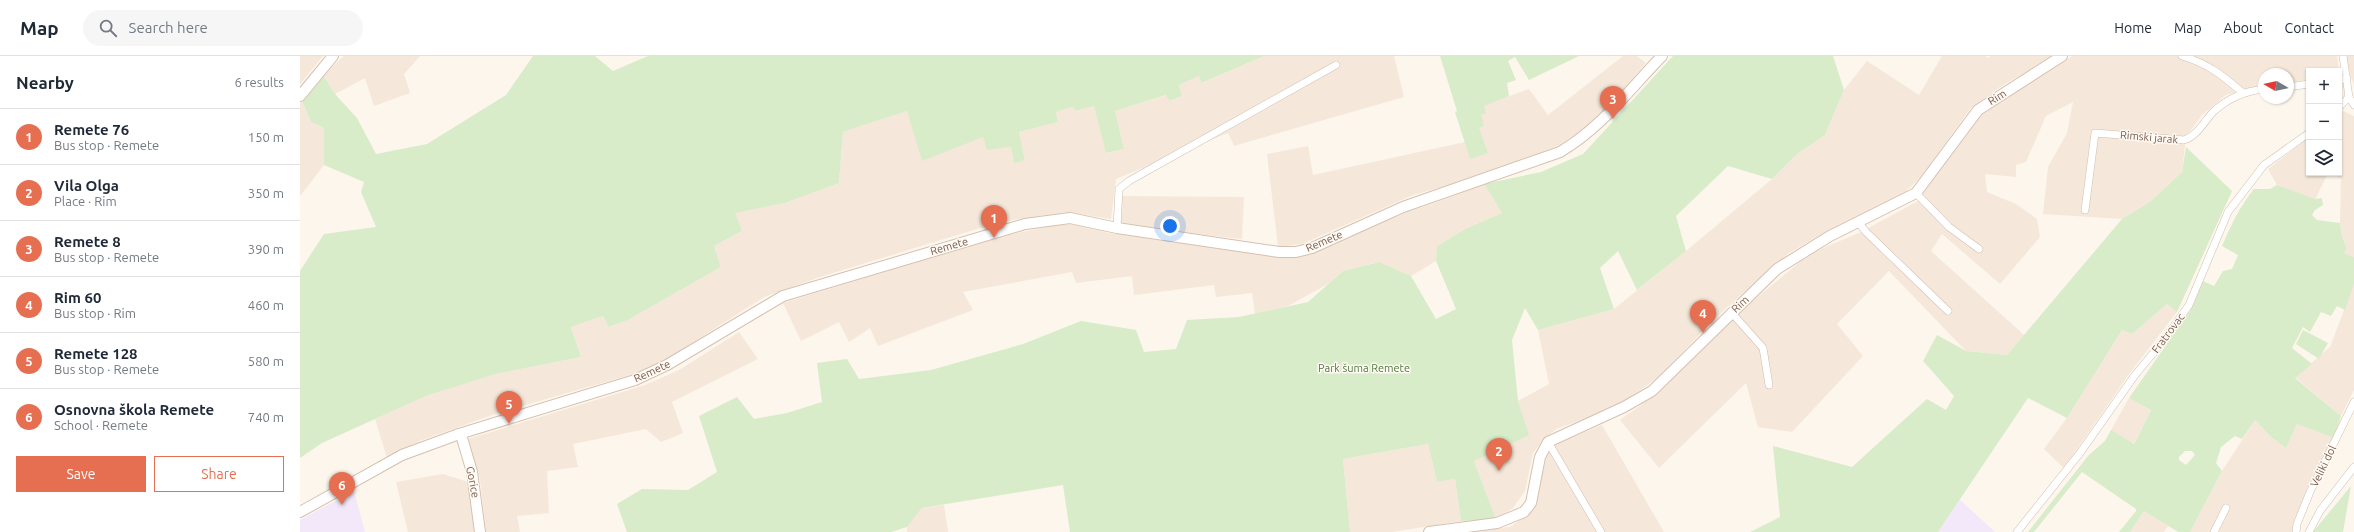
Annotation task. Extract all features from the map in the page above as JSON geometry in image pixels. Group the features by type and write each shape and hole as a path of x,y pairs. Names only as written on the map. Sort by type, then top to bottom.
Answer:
{"street":[{"path":"300,96 333,56"},
{"name":"Remete","path":"300,512 402,455 459,434 635,380 667,365 783,296 828,281 975,238 1047,220 1070,218 1117,228 1279,252 1296,252 1312,248 1403,207 1560,152 1582,139 1608,116 1625,94 1662,56"},
{"name":"Rim","path":"1548,442 1624,408 1652,391 1703,343 1731,312 1777,269 1830,236 1860,223 1916,193 1978,110 2062,56"},
{"path":"2182,56 2199,61 2220,72 2242,94"},
{"path":"2343,56 2349,97 2354,105"},
{"path":"1117,228 1119,190 1129,181 1336,65"},
{"path":"2342,80 2347,79"},
{"path":"2294,86 2306,84"},
{"name":"Rimski jarak","path":"2085,210 2095,133 2184,140 2191,138 2214,111 2242,94 2258,90"},
{"path":"2342,105 2349,97"},
{"name":"Fratrovac","path":"2017,532 2080,453 2134,375 2164,340 2189,305 2228,212 2264,165 2306,135"},
{"path":"1916,193 1950,227 1978,249"},
{"path":"1860,223 1866,232 1948,311"},
{"path":"1731,312 1762,348 1769,385"},
{"name":"Veliki dol","path":"2296,532 2297,524 2310,492 2354,402"},
{"name":"Gorice","path":"459,434 462,438 472,472 480,532"},
{"path":"1429,532 1497,523 1524,512 1530,503 1540,457 1548,442"},
{"path":"1548,442 1601,532"},
{"name":"Veliki dol","path":"2309,532 2320,511 2354,467"},
{"path":"2214,532 2226,508"}],"shaded area":[{"path":"300,56 323,56 300,84"},
{"path":"344,56 420,56 404,74 410,93 374,106 365,78 335,94 323,75"},
{"path":"1264,56 1394,56 1404,97 1234,146 1228,133 1116,179 1111,219 1066,212 1000,222 820,277 764,297 670,357 640,372 498,413 422,440 387,458 375,419 426,396 496,374 581,357 571,327 603,316 610,327 628,320 721,267 714,246 742,231 734,213 785,203 839,183 843,132 907,111 983,137 1000,148 1011,147 1014,161 1025,160 1019,132 1058,122 1056,112 1073,107 1075,111 1094,106 1107,153 1124,149 1115,111 1167,95 1171,101 1182,96 1179,85 1199,76 1203,83"},
{"path":"1623,56 1637,56 1646,63 1593,123 1559,145 1480,177 1413,195 1302,244 1278,247 1267,154 1308,146 1313,175 1465,142 1470,158 1484,105 1529,89 1548,115"},
{"path":"1942,56 1986,56 1987,58 1991,56 2053,56 2000,87 1970,109 1921,177 1900,197 1822,234 1789,253 1723,311 1657,378 1625,401 1596,415 1556,429 1543,440 1533,453 1525,491 1513,508 1496,519 1474,461 1528,435 1518,401 1549,384 1538,330 1614,309 1686,251 1772,179 1797,154 1825,135 1844,90 1867,61 1919,95"},
{"path":"2072,56 2337,56 2339,68 2306,68 2306,80 2294,81 2294,68 2258,68 2258,86 2226,95 2202,115 2186,137 2182,172 2151,201 2122,219 2043,214 2048,167 2067,133 2073,102 2046,116 2026,162 2016,165 2016,177 1985,174 1987,192 2016,204 2037,219 2040,237 2000,284 1942,234 1931,251 2024,335 2007,355 1966,351 1889,271 1837,324 1863,356 1792,432 1758,427 1746,383 1659,468 1620,420 1659,392 1732,318 1800,262 1821,249 1861,232 1918,201 1978,114"},
{"path":"2346,56 2354,56 2354,85 2350,75"},
{"path":"302,101 311,122 324,128 324,165 300,196 300,103"},
{"path":"2342,112 2354,116 2354,257 2344,253 2347,247 2342,237 2340,223 2341,178 2337,176 2342,176"},
{"path":"2306,139 2306,176 2327,176 2315,200 2277,185 2268,169"},
{"path":"1484,184 1502,213 1467,228 1437,246 1436,261 1411,276 1378,262 1343,271 1328,284 1288,306 1255,314 1252,293 1216,297 1214,285 1134,295 1132,276 1076,283 1072,272 963,292 973,310 878,346 870,328 849,342 839,322 801,341 783,303 998,237 1051,226 1073,224 1109,233 1280,257 1310,253 1410,211"},
{"path":"1121,196 1244,197 1242,239 1180,232 1120,222"},
{"path":"2354,284 2354,390 2341,416 2295,377 2330,347"},
{"path":"2167,304 2177,312 2129,374 2064,468 2044,449 2067,418 2122,330 2132,334"},
{"path":"739,332 758,359 672,402 683,433 661,442 646,429 573,444 578,467 547,471 549,513 517,516 520,532 486,532 480,480 468,439 645,385 679,370"},
{"path":"2129,398 2151,410 2125,461 2088,456 2105,441"},
{"path":"2255,420 2271,437 2286,448 2297,424 2334,438 2311,479 2293,523 2293,532 2190,532 2222,471"},
{"path":"1602,425 1664,532 1460,532 1510,527 1523,518 1537,504 1541,478 1549,449"},
{"path":"1428,444 1437,482 1455,479 1461,521 1392,532 1350,532 1343,459"},
{"path":"443,474 468,482 475,532 408,532 396,482"},
{"path":"354,491 365,532 300,532 300,520"},
{"path":"1960,500 1995,532 1938,532"},
{"path":"944,505 948,532 907,532 907,527 922,508"},
{"path":"2144,511 2168,526 2164,532 2130,532"}],"green space":[{"path":"533,56 595,56 613,71 648,56 1264,56 1202,83 1199,76 1179,85 1182,96 1170,101 1166,95 1115,111 1124,149 1106,153 1094,106 1075,111 1073,107 1056,112 1058,122 1019,132 1025,160 1014,163 1011,147 987,150 983,137 922,161 907,111 843,132 839,183 785,203 735,213 742,231 714,246 721,267 628,320 609,327 603,316 571,327 581,357 496,374 426,396 322,443 300,458 300,271 324,234 376,227 361,192 364,182 324,165 324,128 311,122 302,101 323,75 335,94 357,118 376,154 427,144 506,95"},
{"path":"1440,56 1579,56 1529,80 1515,57 1508,61 1516,80 1507,83 1509,96 1484,106 1486,113 1481,115 1484,126 1479,128 1488,153 1470,159 1455,112 1457,111"},
{"name":"Park šuma Remete","path":"1673,56 1833,56 1844,90 1825,135 1797,154 1772,179 1728,166 1676,216 1686,251 1637,290 1618,251 1600,268 1614,309 1538,330 1525,308 1512,340 1518,401 1529,435 1474,461 1496,519 1461,521 1455,479 1437,482 1428,444 1343,459 1350,532 1070,532 1063,485 922,508 907,527 891,532 627,532 617,504 642,489 688,490 717,472 699,416 737,397 754,419 787,413 822,402 817,363 847,359 859,379 931,370 1023,344 1081,321 1136,330 1144,352 1176,349 1187,320 1239,317 1308,302 1343,271 1379,262 1411,276 1436,319 1456,309 1436,261 1437,246 1467,228 1502,213 1484,184 1541,172 1583,154"},
{"path":"2186,147 2232,191 2177,312 2167,304 2132,334 2122,330 2067,418 2028,398 1938,532 1750,532 1780,517 1773,446 1852,467 1927,399 1946,410 1954,396 1923,361 1937,335 1966,351 2007,355 2122,219 2151,201 2182,172"},
{"path":"2277,185 2315,199 2322,198 2323,205 2315,210 2312,215 2317,220 2340,223 2342,237 2347,248 2344,253 2354,257 2354,284 2345,310 2337,306 2331,316 2321,312 2310,332 2303,327 2292,348 2312,364 2295,378 2341,416 2334,438 2297,424 2286,448 2271,437 2255,420 2242,439 2235,436 2221,447 2216,463 2222,471 2190,532 2178,532 2144,511 2130,532 2119,532 2136,509 2082,472 2034,532 2028,532 2088,456 2105,441 2111,430 2134,444 2151,410 2129,398 2190,311 2203,281 2214,286 2223,271 2232,269 2238,255 2222,246 2232,223 2244,202 2254,189 2270,189","holes":["2185,451 2192,451 2195,455 2186,465 2179,460 2179,457"]},
{"path":"2303,330 2328,343 2319,359 2296,344"},
{"path":"2351,486 2343,532 2313,532"}],"place":[{"name":"Remete 8","path":"1613,119"},
{"name":"Remete 76","path":"994,238"},
{"name":"Rim 60","path":"1703,333"},
{"name":"Remete 128","path":"509,424"},
{"name":"Vila Olga","path":"1499,471"},
{"name":"Osnovna škola Remete","path":"342,505"}]}
